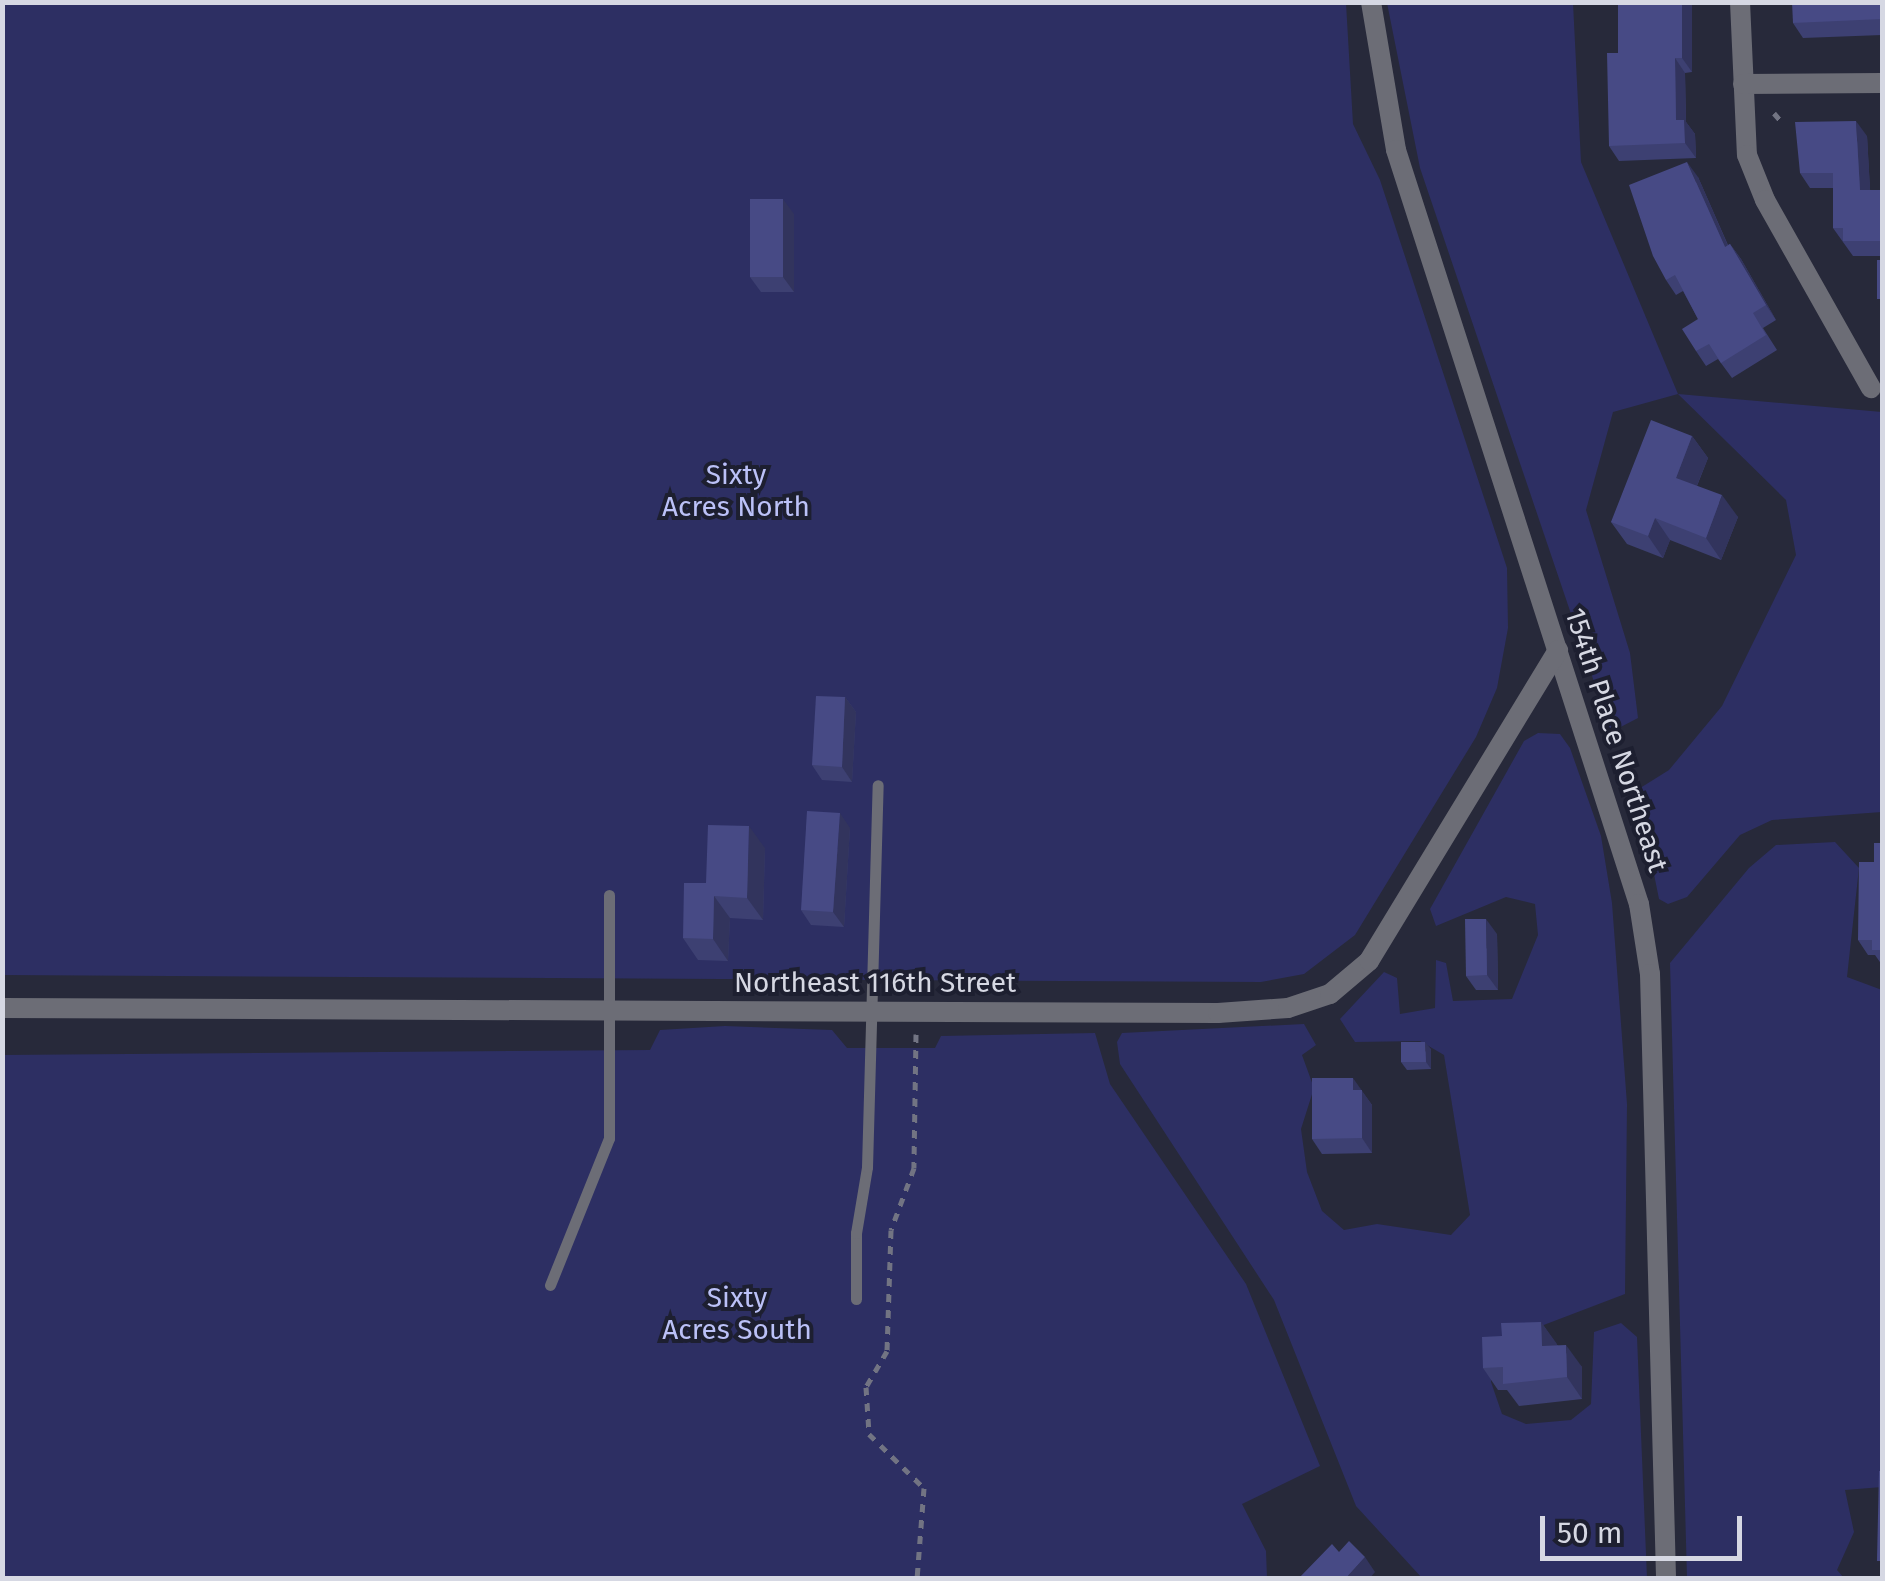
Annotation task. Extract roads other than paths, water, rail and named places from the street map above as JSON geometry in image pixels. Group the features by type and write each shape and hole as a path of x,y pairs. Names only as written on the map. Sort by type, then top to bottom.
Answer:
{"street":[{"name":"154th Place Northeast","path":"1372,2 1396,150 1628,853 1650,974 1666,1578"},
{"path":"1740,2 1747,155 1765,200 1871,388"},
{"path":"1743,84 1882,83"},
{"name":"Northeast 116th Street","path":"2,1008 1218,1013 1288,1008 1330,994 1369,961 1558,650"}],"lane":[{"path":"856,1300 856,1233 868,1166 867,1010 878,786"},
{"path":"550,1286 609,1138 609,896"}],"park label":[{"name":"Sixty Acres North","path":"736,491"},
{"name":"Sixty Acres South","path":"737,1314"}]}
